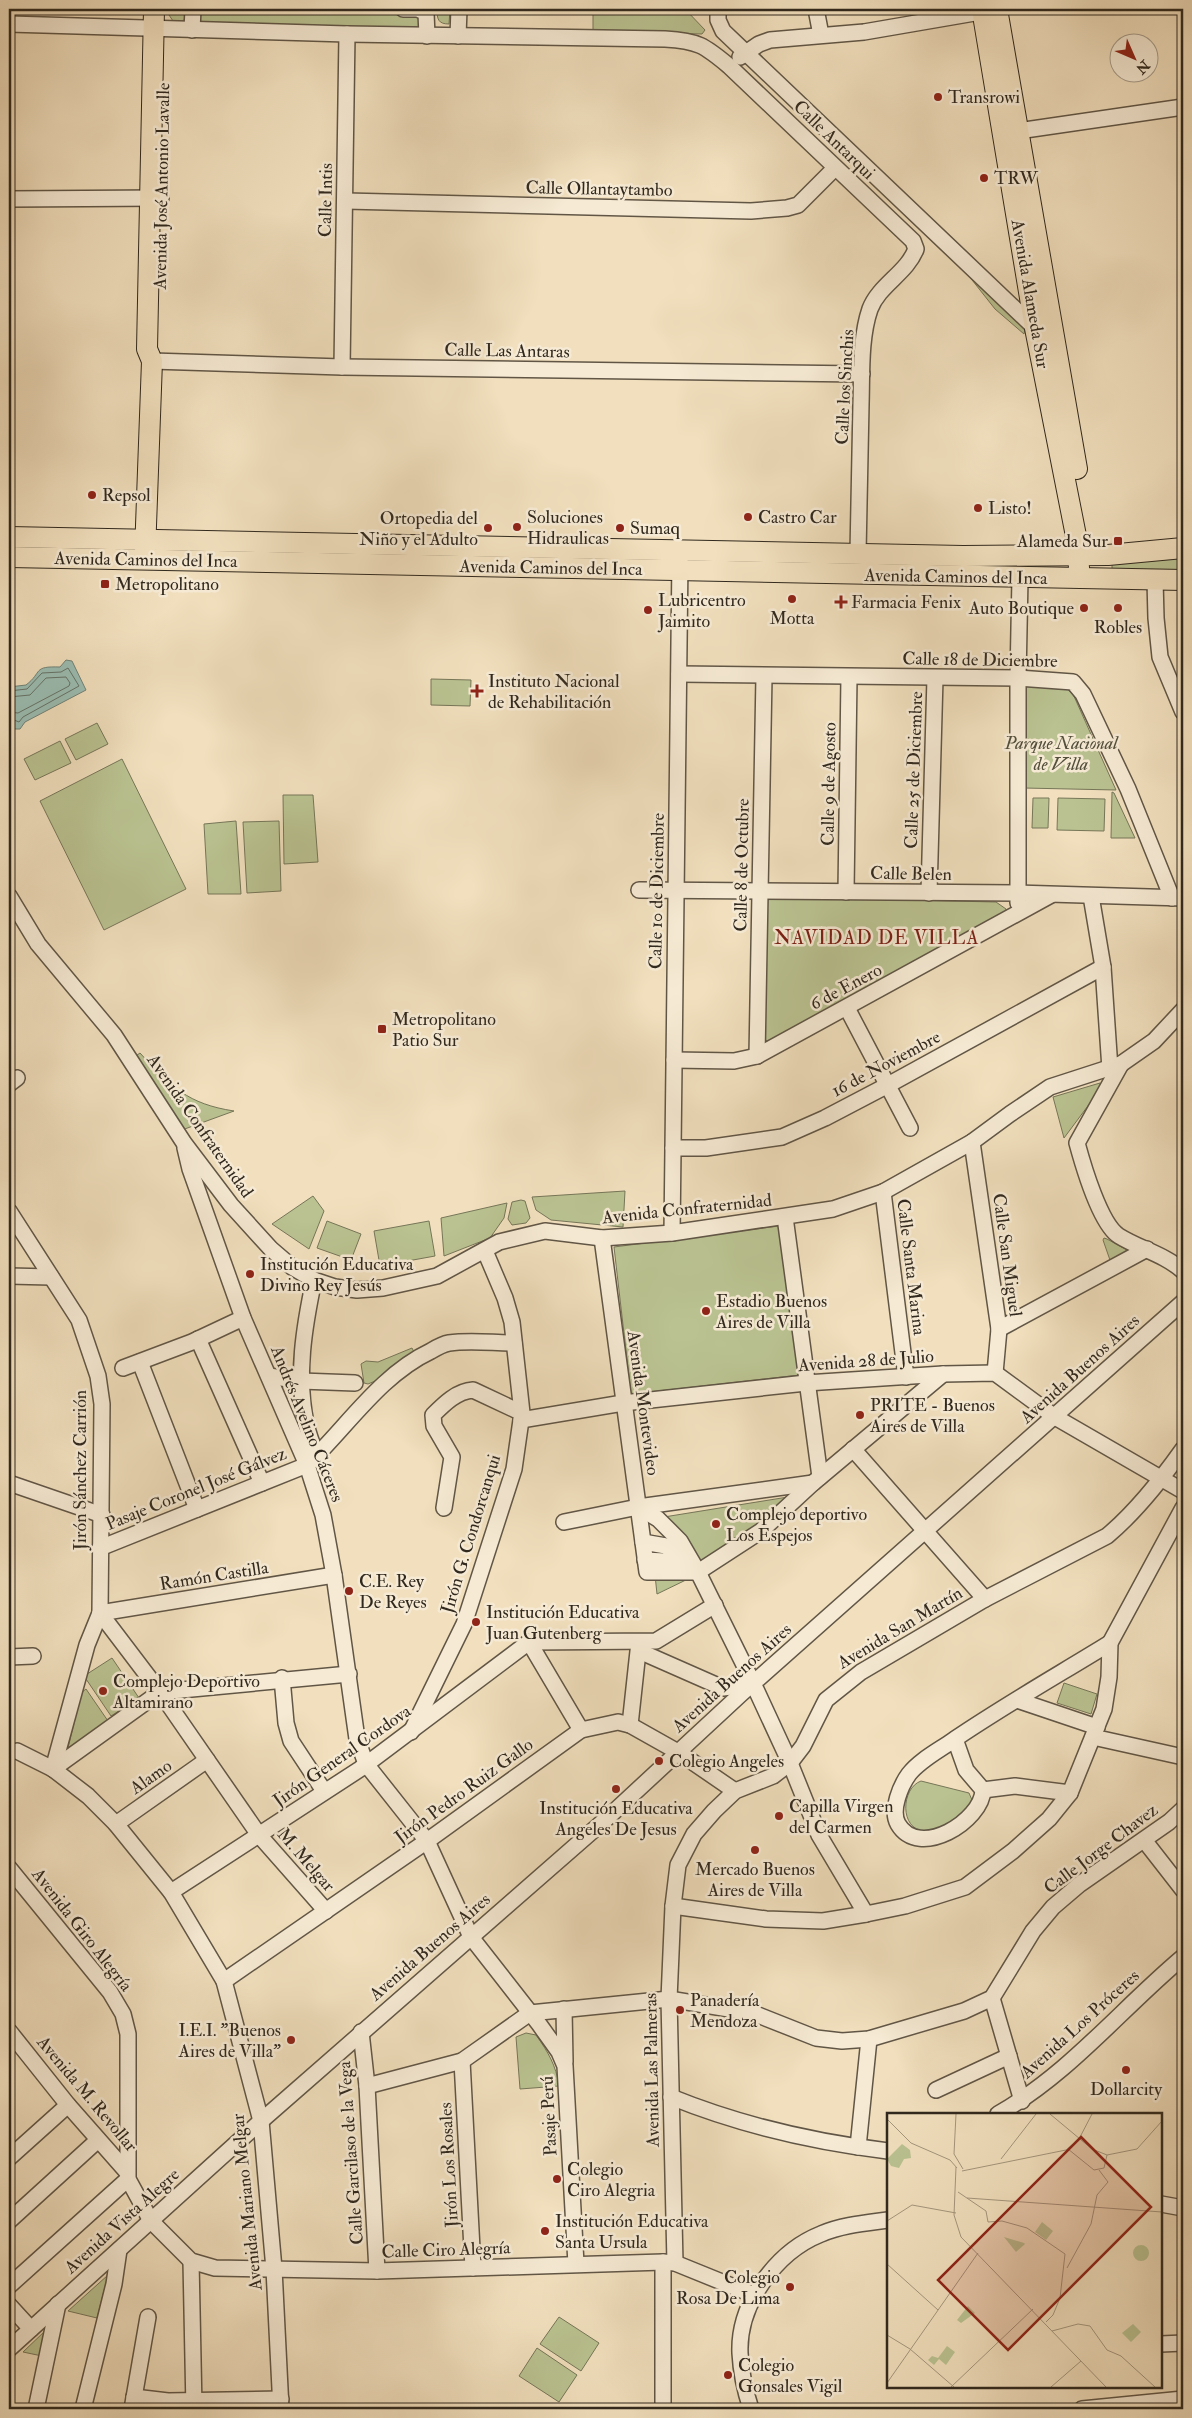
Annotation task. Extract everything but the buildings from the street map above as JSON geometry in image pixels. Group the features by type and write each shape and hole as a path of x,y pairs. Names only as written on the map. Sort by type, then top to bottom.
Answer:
{"main road":[{"name":"Avenida José Antonio Lavalle","path":"154,9 159,30"},
{"name":"Avenida José Antonio Lavalle","path":"145,550 152,361 147,349 156,198 159,30 164,9"},
{"name":"Avenida Alameda Sur","path":"990,9 1018,131 1085,556 1087,580"},
{"name":"Avenida Alameda Sur","path":"990,9 1035,328 1085,556"},
{"name":"Avenida Caminos del Inca","path":"9,537 145,550 680,570 1087,580 1183,580"},
{"name":"Avenida Caminos del Inca","path":"9,557 145,550 680,550 1085,556 1183,548"}],"street":[{"path":"192,30 193,9"},
{"path":"404,9 418,9 426,13 427,36"},
{"path":"458,9 458,36"},
{"path":"718,9 718,20 723,30 1035,328"},
{"path":"816,9 821,35"},
{"path":"729,66 746,52 770,40 864,32 990,9"},
{"name":"Calle Antarqui","path":"9,24 159,30 688,40 700,43 729,66 912,241"},
{"name":"Calle Intis","path":"342,367 346,201 347,34"},
{"path":"1018,131 1183,107"},
{"name":"Calle Ollantaytambo","path":"346,201 751,211 787,208 798,205 835,168"},
{"path":"9,199 156,198"},
{"name":"Calle los Sinchis","path":"858,553 862,374 866,324 871,307 879,294 912,258 916,249 912,241"},
{"name":"Calle Las Antaras","path":"152,361 342,367 862,374"},
{"name":"Calle 10 de Diciembre","path":"672,1233 680,550"},
{"path":"1019,912 1016,893 1020,578"},
{"path":"1155,580 1160,657 1183,712"},
{"name":"Calle 18 de Diciembre","path":"678,674 1068,680 1078,687 1128,788 1178,898"},
{"name":"Calle 8 de Octubre","path":"757,1056 764,676"},
{"name":"Calle 9 de Agosto","path":"846,892 849,677"},
{"name":"Calle 25 de Diciembre","path":"929,893 935,678"},
{"name":"Calle Belen","path":"639,890 1016,893 1178,898"},
{"name":"6 de Enero","path":"674,1060 734,1061 757,1056 1052,894"},
{"name":"Avenida Confraternidad","path":"9,896 38,944 114,1035 184,1143 232,1205 271,1249 314,1280 349,1289 383,1288 437,1276 499,1242 545,1231 602,1238 672,1233 833,1209 883,1192 972,1142 1050,1087 1116,1067 1154,1041 1183,1010"},
{"path":"1091,896 1103,967 1116,1067 1076,1143 1106,1224 1118,1236 1173,1262 1183,1271"},
{"name":"16 de Noviembre","path":"673,1148 706,1148 782,1136 825,1118 1103,967"},
{"path":"847,1008 910,1128"},
{"name":"Calle San Miguel","path":"972,1142 999,1329 995,1373"},
{"name":"Andrés Avelino Cáceres","path":"184,1143 190,1169 243,1318 269,1376 312,1461 334,1576 357,1739 366,1764 428,1841 471,1937"},
{"name":"Calle Santa Marina","path":"883,1192 906,1377"},
{"name":"Jirón Sánchez Carrión","path":"9,1211 79,1320 98,1376 102,1404 100,1613"},
{"path":"785,1217 817,1480"},
{"name":"Avenida Montevideo","path":"602,1238 646,1566"},
{"path":"999,1329 1147,1249"},
{"name":"Jirón G. Condorcanqui","path":"411,1732 464,1624 514,1469 521,1416 512,1322 506,1298 485,1251"},
{"path":"9,1276 52,1277"},
{"path":"312,1461 301,1381 304,1327 314,1280"},
{"name":"Avenida Buenos Aires","path":"260,2120 471,1937 678,1752 752,1679 926,1529 1183,1302"},
{"path":"123,1368 198,1339 243,1318"},
{"path":"198,1339 262,1483"},
{"path":"312,1461 365,1402 419,1356 447,1343 514,1343"},
{"path":"140,1362 198,1509"},
{"path":"995,1373 1054,1417 1183,1491"},
{"name":"Avenida 28 de Julio","path":"521,1416 623,1403 806,1384 943,1374 995,1373"},
{"path":"646,1566 698,1572 748,1541 853,1449 943,1374"},
{"path":"269,1376 301,1381 356,1383"},
{"path":"444,1508 452,1457 434,1426 433,1415 455,1396 465,1390 473,1390 521,1416"},
{"path":"853,1449 926,1529 985,1599"},
{"name":"Avenida San Martín","path":"673,1906 678,1865 694,1834 735,1791 773,1776 790,1763 803,1746 826,1700 861,1672 985,1599 1107,1536 1120,1525 1162,1478 1183,1449"},
{"name":"Pasaje Coronel José Gálvez","path":"100,1548 312,1461"},
{"path":"564,1522 638,1506 817,1480"},
{"path":"9,1482 102,1515"},
{"path":"638,1506 658,1519 680,1541 698,1572 752,1679 790,1763 819,1835 866,1914"},
{"path":"673,1906 766,1919 823,1921 905,1906 966,1887 1013,1851 1049,1819 1070,1793 1095,1732 1108,1692 1110,1644 1183,1508"},
{"path":"643,1542 666,1546 683,1562 698,1572"},
{"path":"646,1566 683,1562"},
{"name":"Ramón Castilla","path":"100,1613 334,1576"},
{"path":"529,1642 639,1646 656,1641 715,1605"},
{"path":"53,1770 87,1644 100,1613"},
{"name":"M. Melgar","path":"100,1613 160,1692 259,1835 326,1911"},
{"path":"529,1642 581,1730"},
{"name":"Jirón General Cordova","path":"171,1892 366,1764 529,1642"},
{"path":"955,1739 966,1770 983,1790 983,1798 974,1813 936,1838 920,1838 908,1833 898,1824 895,1814 900,1790 910,1773 927,1758 987,1716 1110,1644"},
{"path":"639,1646 723,1688 738,1686 752,1679"},
{"path":"630,1725 639,1646"},
{"path":"9,1657 33,1656"},
{"path":"53,1770 160,1692 282,1678 349,1674"},
{"path":"282,1678 286,1723 291,1741 324,1792"},
{"path":"1017,1700 1095,1732 1183,1757"},
{"name":"Jirón Pedro Ruiz Gallo","path":"224,1981 428,1841 581,1730 618,1722 630,1725 678,1752 735,1791"},
{"name":"Avenida Mariano Melgar","path":"17,1751 53,1770 88,1796 116,1824 171,1892 224,1981 260,2120 274,2269 281,2404"},
{"name":"Alamo","path":"116,1824 207,1760"},
{"path":"983,1790 1014,1786 1070,1793"},
{"name":"Calle Jorge Chavez","path":"992,1998 1034,1931 1053,1907 1080,1884 1144,1840 1183,1809"},
{"path":"1144,1840 1183,1890"},
{"name":"Avenida Giro Alegría","path":"9,1868 110,1992 123,2014 128,2034 128,2175 151,2220"},
{"name":"Avenida Las Palmeras","path":"663,2409 669,2262 672,2097 669,1999 673,1906"},
{"name":"Pasaje Perú","path":"471,1937 559,2052 565,2066 576,2264"},
{"name":"Avenida Los Próceres","path":"1000,2113 1022,2101 1080,2052 1183,1957"},
{"path":"367,2086 462,2061 530,2013 669,1999 754,2013 816,2038 842,2041 869,2039 964,2011 992,1998 1022,2101"},
{"path":"564,2009 565,2066"},
{"name":"Calle Garcilaso de la Vega","path":"361,2032 367,2086 377,2271"},
{"path":"858,2147 869,2039"},
{"name":"Avenida M. Revollar","path":"12,2040 128,2175"},
{"path":"936,2090 1009,2056"},
{"name":"Jirón Los Rosales","path":"462,2061 473,2268"},
{"path":"672,2097 706,2111 783,2132 858,2147 887,2150"},
{"path":"9,2158 68,2105"},
{"name":"Avenida Vista Alegre","path":"9,2349 260,2120"},
{"path":"9,2221 98,2140"},
{"path":"9,2286 128,2175"},
{"path":"1162,2204 1183,2208"},
{"name":"Calle Ciro Alegría","path":"151,2220 191,2261 214,2268 377,2271 669,2262 754,2295"},
{"path":"751,2409 743,2382 740,2351 744,2324 754,2295 773,2269 797,2246 821,2234 847,2226 887,2220"},
{"path":"83,2409 114,2284 118,2250"},
{"path":"191,2261 194,2405"},
{"path":"36,2409 58,2304"},
{"path":"9,2305 31,2329"},
{"path":"148,2317 133,2403 194,2405 281,2404"},
{"path":"1162,2344 1183,2342"},
{"path":"1082,2409 1180,2397"}],"green space":[{"path":"169,9 187,9 187,18 181,22 173,21 169,15"},
{"path":"200,9 411,12 423,21 418,29 203,24 200,21"},
{"path":"437,9 450,9 449,24 440,22 437,16"},
{"path":"593,9 685,9 705,30 702,34 593,31"},
{"path":"961,266 1025,328 1024,334 995,309"},
{"path":"1183,556 1183,570 1112,570 1112,561"},
{"path":"431,679 471,680 470,706 431,705"},
{"name":"Parque Nacional de Villa","path":"1025,685 1066,688 1073,694 1116,790 1024,788"},
{"path":"97,723 108,744 76,760 65,739"},
{"path":"60,741 71,763 35,780 24,759"},
{"path":"122,759 186,889 104,930 40,801"},
{"path":"1112,792 1114,793 1135,838 1111,838"},
{"path":"283,795 313,795 318,862 284,864"},
{"path":"1033,798 1049,798 1048,828 1032,828"},
{"path":"1058,798 1105,799 1104,831 1057,830"},
{"path":"236,821 241,894 208,894 204,824"},
{"path":"279,821 281,891 247,893 243,822"},
{"path":"767,898 996,902 1006,909 1005,916 771,1044 763,1038"},
{"path":"140,1053 171,1084 192,1099 218,1108 234,1111 182,1130 133,1058"},
{"path":"1100,1083 1102,1087 1064,1138 1053,1097"},
{"path":"625,1191 623,1227 551,1220 536,1210 532,1197"},
{"path":"313,1196 324,1211 309,1249 272,1224"},
{"path":"525,1201 530,1218 526,1223 512,1225 508,1219 512,1202"},
{"path":"507,1203 504,1218 490,1238 444,1256 441,1218"},
{"path":"327,1221 361,1234 351,1260 317,1248"},
{"path":"429,1221 435,1256 380,1266 374,1231"},
{"name":"Estadio Buenos Aires de Villa","path":"779,1226 800,1375 631,1394 614,1247"},
{"path":"1104,1238 1127,1250 1111,1263 1103,1240"},
{"path":"412,1348 414,1352 410,1356 380,1379 368,1384 364,1383 361,1364 366,1361 378,1362"},
{"name":"Complejo deportivo Los Espejos","path":"788,1497 753,1531 704,1562 699,1560 664,1517"},
{"path":"655,1575 690,1578 657,1594"},
{"path":"112,1658 139,1698 111,1716 84,1676"},
{"path":"1064,1683 1097,1694 1091,1714 1057,1703"},
{"path":"86,1689 108,1721 68,1748 81,1693"},
{"path":"921,1781 969,1793 972,1800 962,1819 930,1831 917,1829 911,1824 907,1817 907,1800 914,1785"},
{"path":"526,2033 536,2035 544,2047 554,2065 559,2086 520,2089 516,2037"},
{"path":"108,2275 97,2318 68,2311"},
{"path":"559,2317 599,2343 581,2371 540,2344"},
{"path":"46,2330 42,2356 23,2352"},
{"path":"537,2348 577,2375 559,2402 519,2376"}],"water":[{"path":"66,660 72,661 86,690 25,722 20,729 15,729 9,718 9,687 26,685 41,669 60,667"}],"place":[{"name":"Transrowi","path":"938,97"},
{"name":"TRW","path":"984,178"},
{"name":"Repsol","path":"92,495"},
{"name":"Listo!","path":"978,508"},
{"name":"Castro Car","path":"748,517"},
{"name":"Soluciones Hidraulicas","path":"517,527"},
{"name":"Ortopedia del Niño y el Adulto","path":"488,528"},
{"name":"Sumaq","path":"620,528"},
{"name":"Alameda Sur","path":"1118,541"},
{"name":"Metropolitano","path":"105,584"},
{"name":"Motta","path":"792,599"},
{"name":"Farmacia Fenix","path":"841,602"},
{"name":"Auto Boutique","path":"1084,608"},
{"name":"Robles","path":"1118,608"},
{"name":"Lubricentro Jaimito","path":"648,610"},
{"name":"Instituto Nacional de Rehabilitación","path":"477,691"},
{"name":"Metropolitano Patio Sur","path":"382,1029"},
{"name":"Institución Educativa Divino Rey Jesús","path":"250,1274"},
{"name":"Estadio Buenos Aires de Villa","path":"706,1311"},
{"name":"PRITE - Buenos Aires de Villa","path":"860,1415"},
{"name":"Complejo deportivo Los Espejos","path":"716,1524"},
{"name":"C.E. Rey De Reyes","path":"349,1591"},
{"name":"Institución Educativa Juan Gutenberg","path":"476,1622"},
{"name":"Complejo Deportivo Altamirano","path":"103,1691"},
{"name":"Colegio Angeles","path":"659,1761"},
{"name":"Institución Educativa Angeles De Jesus","path":"616,1789"},
{"name":"Capilla Virgen del Carmen","path":"779,1816"},
{"name":"Mercado Buenos Aires de Villa","path":"755,1850"},
{"name":"Panadería Mendoza","path":"680,2010"},
{"name":"I.E.I. \"Buenos Aires de Villa\"","path":"291,2040"},
{"name":"Dollarcity","path":"1126,2070"},
{"name":"Colegio Ciro Alegria","path":"557,2179"},
{"name":"Institución Educativa Santa Ursula","path":"545,2231"},
{"name":"Colegio Rosa De Lima","path":"790,2287"},
{"name":"Colegio Gonsales Vigil","path":"728,2375"}],"district":[{"name":"NAVIDAD DE VILLA","path":"877,938"}]}
